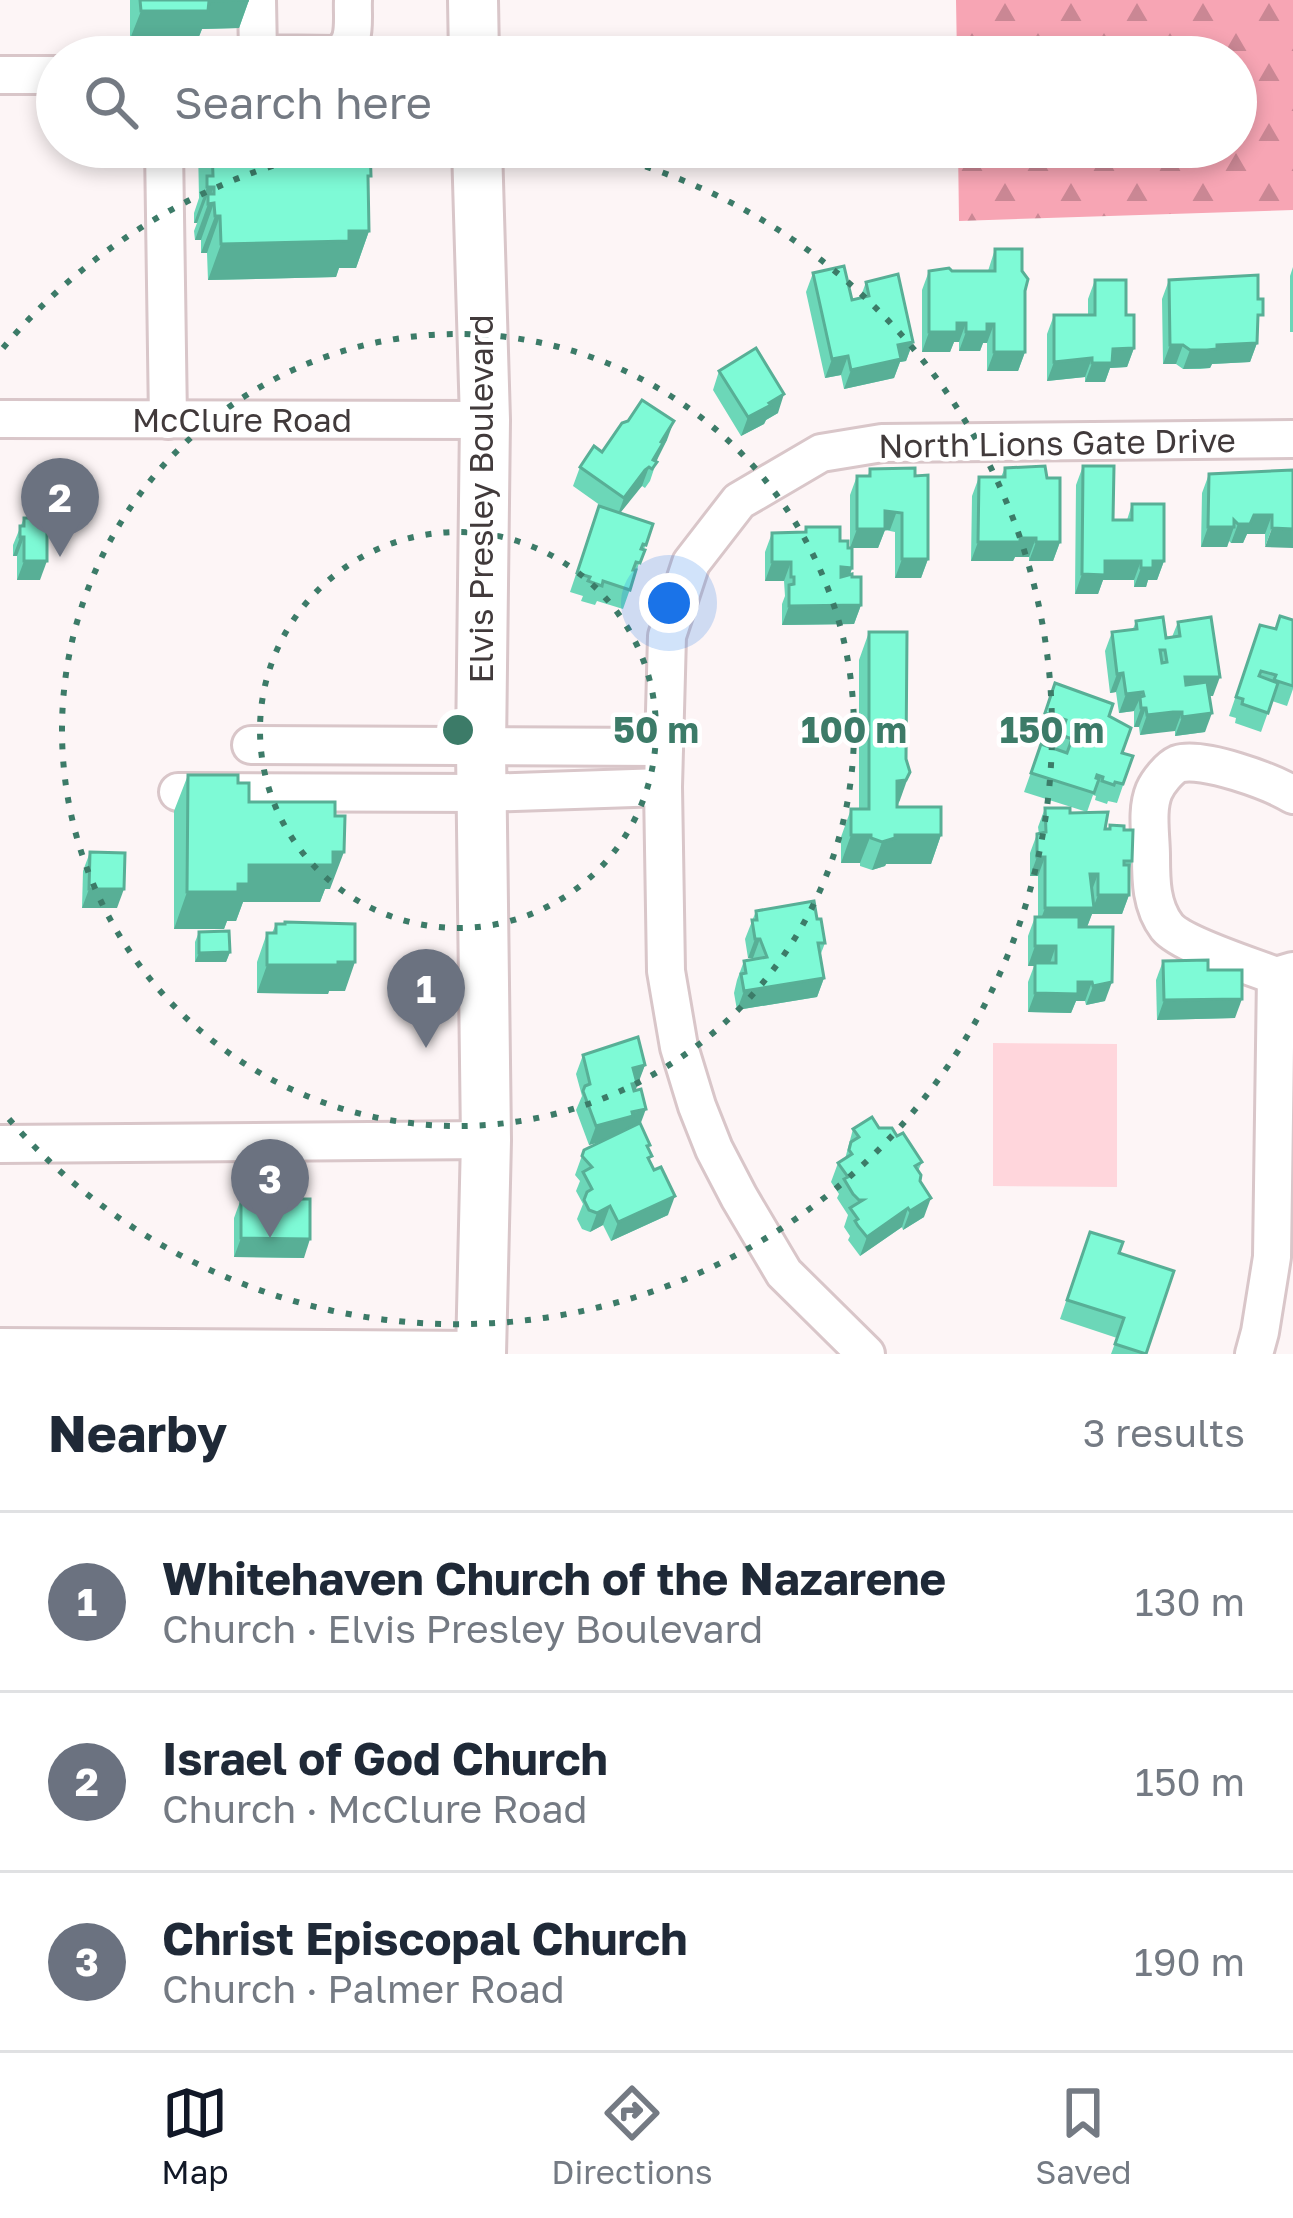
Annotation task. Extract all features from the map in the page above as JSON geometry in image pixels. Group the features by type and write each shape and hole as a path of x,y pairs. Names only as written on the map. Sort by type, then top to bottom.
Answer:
{"main road":[{"path":"472,0 473,36"},
{"name":"Elvis Presley Boulevard","path":"478,168 484,420 486,1140 481,1352"}],"street":[{"path":"257,0 258,36"},
{"path":"351,36 352,0"},
{"path":"0,75 36,75"},
{"path":"164,168 168,420"},
{"name":"McClure Road","path":"0,419 484,420"},
{"name":"North Lions Gate Drive","path":"664,747 667,636 691,563 739,501 821,452 882,443 1293,439"},
{"path":"251,746 663,787"},
{"path":"178,792 482,771 664,747 666,971 679,1047 698,1106 714,1149 784,1273 866,1354"},
{"path":"1254,1354 1272,1257 1285,974 1184,939 1168,928 1152,888 1150,806 1154,790 1167,773 1177,764 1198,762 1276,785 1293,795"},
{"path":"0,1144 486,1140"},
{"path":"0,1347 481,1352"}],"green space":[{"path":"956,0 1293,0 1293,210 959,221 958,168 1257,168 1257,36 957,36"}],"shaded area":[{"path":"993,1043 1117,1044 1117,1187 993,1186"}],"building":[{"path":"140,0 249,0 209,1 208,11 141,11"},
{"path":"213,168 371,168 369,231 349,231 349,241 221,244 220,216 215,216 214,203 208,204 214,187 207,187 207,176 213,176"},
{"path":"995,249 1022,249 1022,271 1028,279 1025,352 994,352 994,324 987,324 987,332 966,332 966,323 957,323 957,332 929,332 929,271 995,271"},
{"path":"844,266 852,300 869,296 866,282 898,274 913,342 898,345 901,359 851,370 848,356 832,359 813,273"},
{"path":"1258,275 1263,315 1258,315 1257,343 1207,350 1170,345 1169,280"},
{"path":"1095,280 1126,280 1126,315 1134,315 1134,348 1113,349 1112,363 1092,363 1092,358 1054,362 1054,315 1095,315"},
{"path":"756,348 784,394 748,417 719,371"},
{"path":"642,400 674,421 653,460 657,462 624,498 580,467 594,446 602,452"},
{"path":"1045,466 1047,478 1060,478 1060,542 1020,538 1020,542 978,542 979,477 1005,477 1005,468"},
{"path":"1083,466 1114,466 1113,520 1132,520 1132,504 1164,504 1164,561 1141,568 1141,561 1105,561 1105,575 1082,574"},
{"path":"915,468 915,476 928,475 928,559 902,559 902,513 885,511 885,529 857,529 857,476 870,476 870,469"},
{"path":"1293,470 1293,529 1272,528 1272,515 1254,515 1250,524 1234,520 1234,527 1208,527 1209,474"},
{"path":"599,506 653,524 640,563 633,570 630,590 603,581 602,586 577,573"},
{"path":"24,518 47,518 47,561 24,561 20,526"},
{"path":"806,527 840,527 840,541 848,541 852,548 852,568 841,567 841,577 861,577 861,605 789,606 789,585 794,584 791,562 772,562 772,533 806,532"},
{"path":"1280,616 1293,620 1293,686 1261,671 1259,676 1278,683 1268,713 1236,697 1260,625 1276,629"},
{"path":"1163,617 1166,638 1180,636 1178,622 1211,617 1220,677 1185,677 1186,685 1207,682 1212,713 1147,715 1146,708 1141,708 1143,692 1126,694 1123,673 1117,674 1112,632 1137,629 1136,621"},
{"path":"869,632 907,632 906,759 910,772 906,780 897,781 897,807 941,807 941,835 895,835 882,842 871,835 851,835 851,809 869,809"},
{"path":"1055,683 1113,704 1109,716 1131,728 1122,753 1133,756 1123,784 1102,781 1097,775 1094,793 1031,773 1041,744 1067,753 1072,739 1061,735 1066,720 1045,713"},
{"path":"188,775 238,775 238,783 249,783 249,802 335,802 335,816 345,816 344,852 333,852 333,865 249,865 249,884 238,884 238,892 187,892"},
{"path":"1045,808 1108,812 1105,829 1110,825 1133,830 1132,861 1124,861 1129,865 1129,895 1098,895 1098,874 1090,874 1094,908 1045,908 1045,857 1037,857 1037,834 1046,832"},
{"path":"90,852 125,853 124,889 89,889"},
{"path":"814,901 825,943 818,943 824,978 744,991 744,961 767,957 760,939 755,939 752,920 757,920 756,911"},
{"path":"1035,917 1079,917 1079,927 1113,927 1112,982 1093,986 1092,982 1078,982 1078,994 1035,993 1035,963 1056,963 1056,946 1035,946"},
{"path":"276,924 355,924 355,962 267,965 267,933 276,933"},
{"path":"229,931 230,952 199,953 199,932"},
{"path":"1208,960 1208,970 1242,970 1242,999 1164,1000 1163,961"},
{"path":"638,1037 645,1065 633,1068 637,1083 632,1084 634,1091 641,1089 646,1109 596,1126 583,1091 590,1084 583,1055"},
{"path":"872,1117 879,1128 892,1128 897,1136 903,1133 922,1162 915,1166 931,1198 867,1237 850,1208 863,1200 853,1194 838,1163 852,1154 851,1142 859,1137 853,1129"},
{"path":"640,1123 650,1145 652,1156 648,1158 654,1170 661,1167 675,1196 618,1222 610,1206 597,1213 589,1210 584,1200 592,1189 583,1172 592,1167 582,1156 584,1150"},
{"path":"241,1199 310,1199 310,1239 241,1238"},
{"path":"1090,1232 1123,1242 1119,1253 1174,1271 1146,1354 1115,1344 1124,1318 1067,1300"}],"place":[{"name":"Israel of God Church","path":"60,557"},
{"name":"Whitehaven Church of the Nazarene","path":"426,1048"},
{"name":"Christ Episcopal Church","path":"270,1238"}]}
